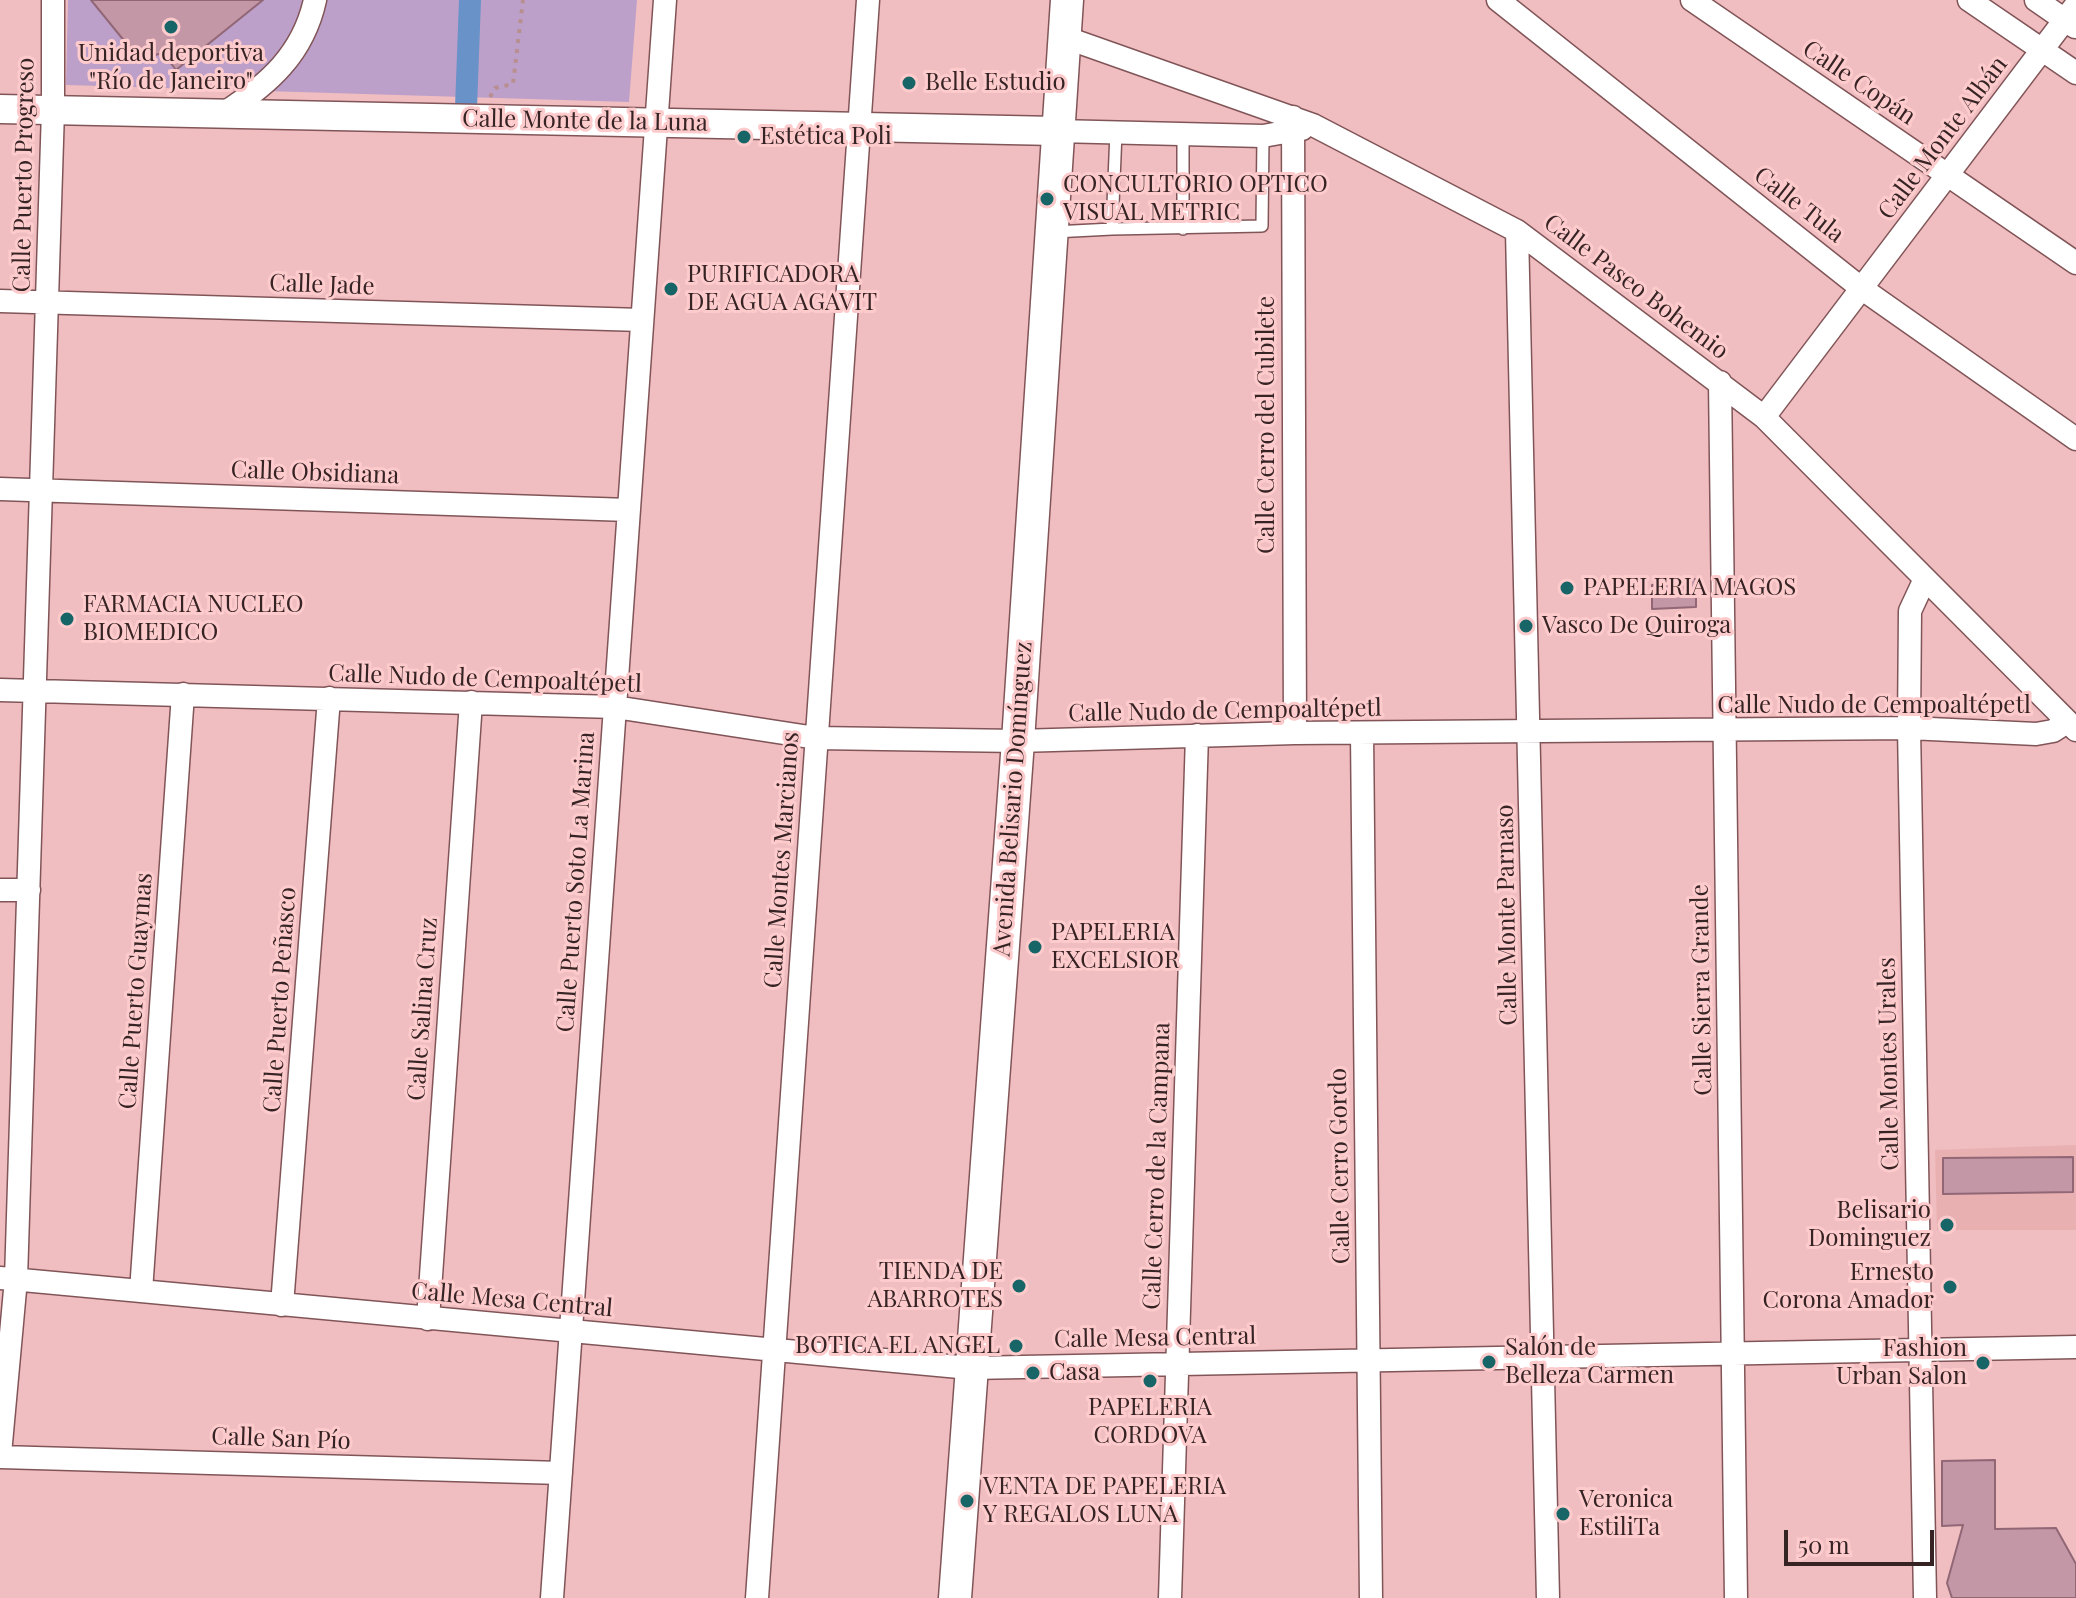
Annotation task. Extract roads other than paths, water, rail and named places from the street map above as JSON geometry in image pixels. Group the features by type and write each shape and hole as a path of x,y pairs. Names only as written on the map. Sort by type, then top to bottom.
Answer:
{"main road":[{"name":"Avenida Belisario Domínguez","path":"955,1598 1018,741 1067,0"}],"street":[{"name":"Calle Puerto Progreso","path":"0,1455 8,1279 11,1079 29,890 53,110 53,0"},
{"path":"224,113 258,91 286,66 310,23 315,0"},
{"name":"Calle Puerto Soto La Marina","path":"552,1598 665,0"},
{"name":"Calle Montes Marcianos","path":"757,1598 868,0"},
{"name":"Calle Tula","path":"1498,0 1861,288 2076,439"},
{"name":"Calle Copán","path":"1692,0 2076,263"},
{"path":"1969,0 2076,73"},
{"path":"2036,0 2072,18"},
{"name":"Calle Monte Albán","path":"1764,417 2043,51 2072,18"},
{"name":"Calle Paseo Bohemio","path":"1064,37 1299,125 1517,231 1764,417 1924,581 2072,726"},
{"name":"Calle Monte de la Luna","path":"0,109 1263,136 1299,125"},
{"name":"Calle Cerro del Cubilete","path":"1295,733 1299,125"},
{"name":"Calle Monte Parnaso","path":"1517,231 1548,1598"},
{"name":"Calle Jade","path":"0,301 642,320"},
{"name":"Calle Sierra Grande","path":"1720,382 1736,1598"},
{"name":"Calle Obsidiana","path":"0,489 629,510"},
{"name":"Calle Montes Urales","path":"1924,581 1910,611 1909,728 1925,1598"},
{"name":"Calle Nudo de Cempoaltépetl","path":"0,690 615,707 816,738 1018,741 1295,733 1909,728 2036,734 2072,726"},
{"name":"Calle Puerto Guaymas","path":"141,1291 183,694"},
{"name":"Calle Puerto Peñasco","path":"282,1305 329,698"},
{"name":"Calle Salina Cruz","path":"428,1319 471,702"},
{"name":"Calle Cerro Gordo","path":"1362,734 1371,1598"},
{"name":"Calle Cerro de la Campana","path":"1170,1598 1197,735"},
{"path":"0,890 29,890"},
{"name":"Calle Mesa Central","path":"8,1279 970,1368 2076,1347"},
{"name":"Calle San Pío","path":"0,1455 561,1473"}],"lane":[{"path":"1112,229 1116,132"},
{"path":"1183,134 1183,229"},
{"path":"1050,232 1262,226 1263,136"}],"waterway":[{"path":"466,108 470,0"}],"place":[{"name":"Unidad deportiva \"Río de Janeiro\"","path":"171,27"},
{"name":"Belle Estudio","path":"909,83"},
{"name":"Estética Poli","path":"744,137"},
{"name":"CONCULTORIO OPTICO VISUAL METRIC","path":"1047,199"},
{"name":"PURIFICADORA DE AGUA AGAVIT","path":"671,289"},
{"name":"PAPELERIA MAGOS","path":"1567,588"},
{"name":"FARMACIA NUCLEO BIOMEDICO","path":"67,619"},
{"name":"Vasco De Quiroga","path":"1526,626"},
{"name":"PAPELERIA EXCELSIOR","path":"1035,947"},
{"name":"Belisario Dominguez","path":"1947,1225"},
{"name":"TIENDA DE ABARROTES","path":"1019,1286"},
{"name":"Ernesto Corona Amador","path":"1950,1287"},
{"name":"BOTICA EL ANGEL","path":"1016,1346"},
{"name":"Salón de Belleza Carmen","path":"1489,1362"},
{"name":"Fashion Urban Salon","path":"1983,1363"},
{"name":"Casa","path":"1033,1373"},
{"name":"PAPELERIA CORDOVA","path":"1150,1381"},
{"name":"VENTA DE PAPELERIA Y REGALOS LUNA","path":"967,1501"},
{"name":"Veronica EstiliTa","path":"1563,1514"}]}
